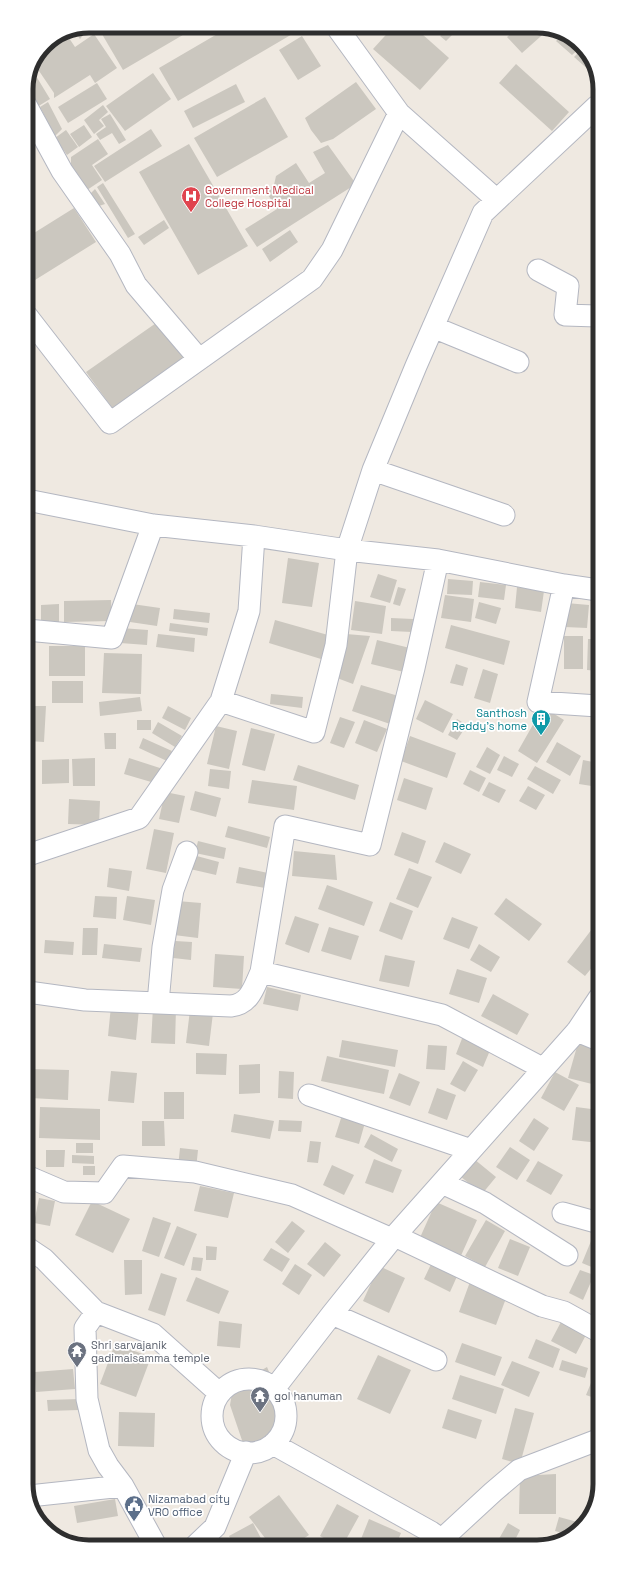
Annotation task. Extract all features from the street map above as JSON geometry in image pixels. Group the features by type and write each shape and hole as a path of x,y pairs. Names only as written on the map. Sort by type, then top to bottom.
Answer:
{"street":[{"path":"341,33 399,113 497,200"},
{"path":"221,702 314,732 336,646 346,550 373,470 483,213 593,110"},
{"path":"33,324 110,422 312,279 332,250 399,113"},
{"path":"33,118 62,171 120,254 136,285 199,359"},
{"path":"538,270 568,286 565,315 593,316"},
{"path":"433,327 518,362"},
{"path":"373,470 504,515"},
{"path":"33,501 153,525 254,536 346,550 438,560 593,589"},
{"path":"33,631 112,638 153,525"},
{"path":"33,853 140,818 221,702 249,611 254,536"},
{"path":"33,993 85,1000 238,1005 248,998 261,972 285,826 370,845 414,668 438,560"},
{"path":"564,585 538,702 593,706"},
{"path":"158,1003 163,947 173,890 187,852"},
{"path":"261,972 442,1015 542,1068"},
{"path":"274,1389 394,1237 542,1068 577,1031 593,1007"},
{"path":"577,1031 593,1038"},
{"path":"310,1095 471,1150"},
{"path":"33,1179 64,1192 104,1193 123,1166 195,1172 292,1195 394,1237 542,1306 564,1312 593,1328"},
{"path":"442,1183 485,1203 567,1255"},
{"path":"563,1213 593,1221"},
{"path":"33,1252 44,1259 96,1312 153,1334 219,1394"},
{"path":"96,1312 85,1328 87,1398 99,1450 122,1486 153,1540"},
{"path":"332,1314 436,1360"},
{"path":"252,1379 264,1382 274,1389 282,1399 286,1411 285,1423 281,1434 273,1444 262,1450 251,1453 238,1452 228,1446 219,1438 214,1427 212,1416 214,1404 219,1394 228,1385 240,1380 252,1379"},
{"path":"446,1540 493,1492 519,1470 593,1441"},
{"path":"273,1444 431,1532 441,1540"},
{"path":"201,1540 215,1527 246,1452"},
{"path":"34,1495 122,1486"}],"building":[{"path":"84,33 80,39 77,34"},
{"path":"101,33 186,33 123,70"},
{"path":"219,33 294,33 178,101 159,68"},
{"path":"388,33 421,33 449,58 420,90 373,49"},
{"path":"443,33 454,33 446,41 440,36"},
{"path":"511,33 544,34 522,53 507,37"},
{"path":"94,34 117,68 95,83 90,75 54,98 54,93 37,68 39,64 52,47 68,37 75,47"},
{"path":"302,36 321,66 298,80 279,50"},
{"path":"559,38 577,50 572,55 556,41"},
{"path":"579,52 584,58 590,71 574,57"},
{"path":"516,64 569,112 552,131 499,83"},
{"path":"153,73 171,99 125,131 106,106"},
{"path":"35,75 50,99 37,107 33,100 33,85"},
{"path":"356,82 376,109 333,139 321,143 311,130 305,118"},
{"path":"97,83 107,99 68,123 58,107"},
{"path":"236,84 245,102 193,128 184,111"},
{"path":"265,97 288,137 217,177 194,138"},
{"path":"48,102 62,129 55,136 40,107"},
{"path":"103,105 108,112 99,120 104,126 94,134 84,120"},
{"path":"110,114 126,140 119,144 112,133 100,140 96,134 106,127 101,119"},
{"path":"84,125 92,137 79,147 70,134"},
{"path":"151,129 162,146 105,182 94,166"},
{"path":"66,130 78,147 67,155 55,138"},
{"path":"98,139 108,154 92,165 102,180 87,190 71,165 71,157"},
{"path":"189,144 248,246 198,275 139,172"},
{"path":"328,145 356,184 257,247 245,229 277,209 265,190 274,185 276,176 296,163 309,183 325,173 313,152"},
{"path":"103,183 135,234 128,238 97,187"},
{"path":"95,189 105,204 99,206 90,194"},
{"path":"74,208 96,242 33,281 33,234"},
{"path":"164,220 169,228 144,245 138,237"},
{"path":"290,230 298,242 270,262 262,249"},
{"path":"159,321 186,357 113,409 86,372"},
{"path":"288,558 319,563 312,607 282,603"},
{"path":"378,574 397,580 390,603 370,597"},
{"path":"448,579 473,581 472,595 447,594"},
{"path":"480,582 506,585 504,600 478,597"},
{"path":"398,587 406,589 400,606 393,604"},
{"path":"517,587 544,591 541,612 515,608"},
{"path":"445,595 474,599 471,622 441,618"},
{"path":"111,600 112,621 64,622 64,601"},
{"path":"355,601 386,606 382,634 351,630"},
{"path":"479,602 501,608 496,624 475,618"},
{"path":"566,603 589,605 587,628 565,627"},
{"path":"59,604 59,623 41,623 41,605"},
{"path":"132,604 160,608 157,626 130,622"},
{"path":"174,609 210,613 209,623 173,619"},
{"path":"391,618 413,619 412,632 391,631"},
{"path":"275,620 328,635 321,659 269,643"},
{"path":"170,623 208,628 207,636 169,631"},
{"path":"451,625 510,641 504,665 445,648"},
{"path":"121,628 148,630 147,645 120,643"},
{"path":"158,634 195,638 194,652 156,647"},
{"path":"346,634 370,636 353,684 337,678"},
{"path":"564,636 583,636 583,669 564,669"},
{"path":"588,639 593,639 593,671 587,670"},
{"path":"377,640 410,648 404,672 371,664"},
{"path":"49,646 85,646 85,676 49,676"},
{"path":"104,653 142,654 141,694 102,693"},
{"path":"456,664 468,668 463,686 450,683"},
{"path":"483,669 498,674 490,703 474,698"},
{"path":"52,681 83,681 83,703 52,703"},
{"path":"361,685 402,697 393,725 352,711"},
{"path":"271,694 303,697 302,708 270,704"},
{"path":"140,697 142,711 100,716 99,702"},
{"path":"425,700 453,714 443,733 416,719"},
{"path":"33,706 46,706 44,742 33,741"},
{"path":"168,706 191,718 185,730 162,718"},
{"name":"Santhosh Reddy's home","path":"543,707 564,720 537,763 518,751"},
{"path":"340,717 355,722 344,748 330,743"},
{"path":"457,719 467,725 457,740 448,735"},
{"path":"137,720 151,720 151,730 137,730"},
{"path":"364,720 387,729 377,752 355,743"},
{"path":"158,722 182,736 175,747 152,733"},
{"path":"216,726 237,731 229,769 207,764"},
{"path":"251,728 275,734 265,771 242,765"},
{"path":"104,733 116,733 116,749 105,749"},
{"path":"410,736 456,753 447,778 401,761"},
{"path":"143,738 172,751 167,761 139,748"},
{"path":"557,742 581,756 570,776 546,762"},
{"path":"487,747 500,755 490,774 476,767"},
{"path":"504,756 519,764 512,777 497,770"},
{"path":"95,758 95,786 73,786 72,759"},
{"path":"129,758 163,769 158,784 124,774"},
{"path":"69,759 69,783 42,784 42,760"},
{"path":"583,760 593,762 593,786 579,784"},
{"path":"298,765 359,785 355,800 293,780"},
{"path":"535,766 561,780 553,794 527,779"},
{"path":"210,769 231,771 229,789 208,786"},
{"path":"470,770 486,778 479,792 463,784"},
{"path":"404,778 433,788 426,810 397,800"},
{"path":"252,780 297,786 294,810 248,803"},
{"path":"489,782 506,790 499,803 482,795"},
{"path":"528,786 545,795 536,810 519,801"},
{"path":"195,791 221,798 216,817 190,810"},
{"path":"165,792 185,796 179,823 159,819"},
{"path":"69,799 100,801 99,825 68,824"},
{"path":"228,826 270,837 267,848 225,837"},
{"path":"154,829 174,833 166,873 146,869"},
{"path":"402,832 426,841 418,864 394,855"},
{"path":"198,841 226,848 224,859 195,853"},
{"path":"444,842 471,854 461,874 435,862"},
{"path":"294,851 335,855 337,880 292,876"},
{"path":"193,855 219,862 216,875 190,869"},
{"path":"239,867 268,873 265,888 236,883"},
{"path":"109,868 132,871 129,891 107,887"},
{"path":"409,868 432,877 418,908 396,899"},
{"path":"327,885 373,902 364,926 318,909"},
{"path":"95,896 117,897 116,919 93,917"},
{"path":"127,896 155,900 151,925 123,920"},
{"path":"506,898 542,924 529,941 494,914"},
{"path":"177,901 201,903 198,938 174,935"},
{"path":"390,902 413,911 402,940 379,931"},
{"path":"295,916 319,924 309,953 285,944"},
{"path":"452,917 478,927 469,949 443,939"},
{"path":"329,927 359,936 351,960 321,951"},
{"path":"83,928 98,928 97,955 82,955"},
{"path":"593,928 593,966 585,976 567,962"},
{"path":"45,940 74,942 73,955 44,953"},
{"path":"175,941 192,942 191,960 173,958"},
{"path":"104,944 142,948 140,962 102,958"},
{"path":"479,944 500,957 491,972 470,960"},
{"path":"215,954 244,956 242,989 213,987"},
{"path":"385,955 415,961 409,987 379,981"},
{"path":"457,969 487,978 479,1003 449,994"},
{"path":"267,987 301,995 298,1011 263,1004"},
{"path":"493,994 529,1014 517,1035 481,1016"},
{"path":"111,1006 139,1009 136,1040 108,1036"},
{"path":"153,1007 176,1008 175,1044 151,1043"},
{"path":"190,1010 213,1013 209,1046 186,1043"},
{"path":"463,1036 491,1048 483,1067 456,1054"},
{"path":"580,1036 593,1039 593,1084 568,1078"},
{"path":"342,1040 398,1050 395,1067 339,1057"},
{"path":"428,1045 447,1046 445,1070 426,1069"},
{"path":"196,1053 227,1054 226,1075 196,1074"},
{"path":"327,1056 389,1070 384,1094 321,1081"},
{"path":"463,1061 478,1070 465,1092 450,1084"},
{"path":"260,1064 260,1093 239,1094 239,1065"},
{"path":"33,1069 69,1070 68,1100 33,1098"},
{"path":"111,1071 137,1073 134,1103 108,1101"},
{"path":"279,1071 294,1072 293,1099 278,1098"},
{"path":"555,1072 579,1085 564,1111 541,1098"},
{"path":"399,1073 420,1082 410,1106 389,1098"},
{"path":"437,1088 456,1095 447,1120 428,1113"},
{"path":"164,1092 184,1092 184,1119 164,1119"},
{"path":"40,1107 100,1109 100,1140 39,1138"},
{"path":"576,1107 593,1109 593,1142 572,1140"},
{"path":"343,1112 366,1119 359,1144 335,1137"},
{"path":"234,1114 274,1121 270,1139 231,1132"},
{"path":"534,1118 549,1128 534,1151 519,1141"},
{"path":"279,1120 302,1121 301,1132 278,1131"},
{"path":"142,1121 164,1121 165,1146 142,1146"},
{"path":"371,1134 398,1149 392,1162 364,1147"},
{"path":"310,1141 321,1142 318,1163 307,1162"},
{"path":"76,1143 93,1143 93,1153 76,1153"},
{"path":"510,1147 530,1160 517,1180 496,1167"},
{"path":"180,1148 198,1150 196,1169 178,1167"},
{"path":"46,1150 65,1150 64,1167 46,1167"},
{"path":"72,1155 94,1156 94,1164 72,1163"},
{"path":"374,1159 402,1170 393,1193 365,1183"},
{"path":"474,1159 496,1177 482,1194 460,1176"},
{"path":"538,1161 563,1175 551,1195 526,1181"},
{"path":"332,1165 354,1175 344,1195 323,1185"},
{"path":"83,1166 95,1166 95,1175 83,1175"},
{"path":"200,1186 234,1193 228,1218 194,1211"},
{"path":"39,1198 55,1201 50,1226 34,1223"},
{"path":"92,1201 130,1219 113,1253 75,1235"},
{"path":"436,1202 477,1220 459,1260 418,1242"},
{"path":"153,1217 171,1223 159,1257 142,1251"},
{"path":"486,1220 505,1231 485,1267 465,1256"},
{"path":"292,1221 305,1231 288,1253 275,1242"},
{"path":"177,1226 197,1234 184,1266 164,1258"},
{"path":"510,1239 530,1247 518,1276 498,1268"},
{"path":"591,1241 593,1242 593,1268 582,1263"},
{"path":"325,1242 341,1255 324,1277 307,1264"},
{"path":"206,1246 217,1247 216,1260 206,1260"},
{"path":"271,1248 290,1259 282,1272 263,1260"},
{"path":"193,1257 203,1258 201,1271 191,1270"},
{"path":"124,1260 142,1260 142,1294 125,1295"},
{"path":"433,1260 459,1272 450,1292 424,1279"},
{"path":"295,1264 312,1275 299,1295 282,1284"},
{"path":"379,1266 405,1278 389,1313 363,1301"},
{"path":"580,1270 593,1275 583,1300 569,1293"},
{"path":"161,1273 177,1278 165,1316 148,1310"},
{"path":"196,1277 229,1291 219,1314 186,1301"},
{"path":"471,1279 508,1293 496,1325 459,1312"},
{"path":"562,1320 587,1333 576,1354 551,1341"},
{"path":"219,1321 242,1324 240,1348 217,1346"},
{"path":"536,1339 560,1349 553,1368 528,1358"},
{"path":"462,1343 502,1357 495,1376 455,1362"},
{"path":"115,1344 151,1357 136,1397 100,1384"},
{"path":"378,1355 411,1370 390,1414 357,1399"},
{"path":"562,1360 588,1368 585,1378 559,1370"},
{"path":"512,1361 540,1372 529,1397 501,1385"},
{"name":"gol hanuman","path":"267,1367 290,1421 245,1449 230,1405 233,1387"},
{"path":"73,1369 75,1389 36,1392 35,1372"},
{"path":"460,1375 504,1389 496,1414 452,1399"},
{"path":"593,1378 593,1398 586,1395"},
{"path":"79,1399 79,1410 48,1411 47,1400"},
{"path":"515,1408 534,1413 520,1464 502,1459"},
{"path":"448,1409 482,1420 476,1439 442,1428"},
{"path":"119,1412 155,1413 154,1447 118,1446"},
{"path":"556,1474 556,1514 519,1514 520,1476"},
{"path":"279,1495 309,1535 302,1540 266,1540 249,1517"},
{"path":"115,1499 118,1516 77,1523 74,1506"},
{"path":"337,1504 359,1516 346,1540 327,1540 320,1536"},
{"path":"559,1517 578,1522 563,1533 555,1531"},
{"path":"369,1519 401,1533 398,1540 361,1539"},
{"path":"253,1523 262,1540 231,1540 229,1536"},
{"path":"508,1523 520,1530 515,1540 498,1540"}],"place":[{"name":"Government Medical College Hospital","path":"191,213"},
{"name":"Santhosh Reddy's home","path":"541,736"},
{"name":"Shri sarvajanik gadimaisamma temple","path":"77,1368"},
{"name":"gol hanuman","path":"260,1413"},
{"name":"Nizamabad city VRO office","path":"134,1522"}]}
